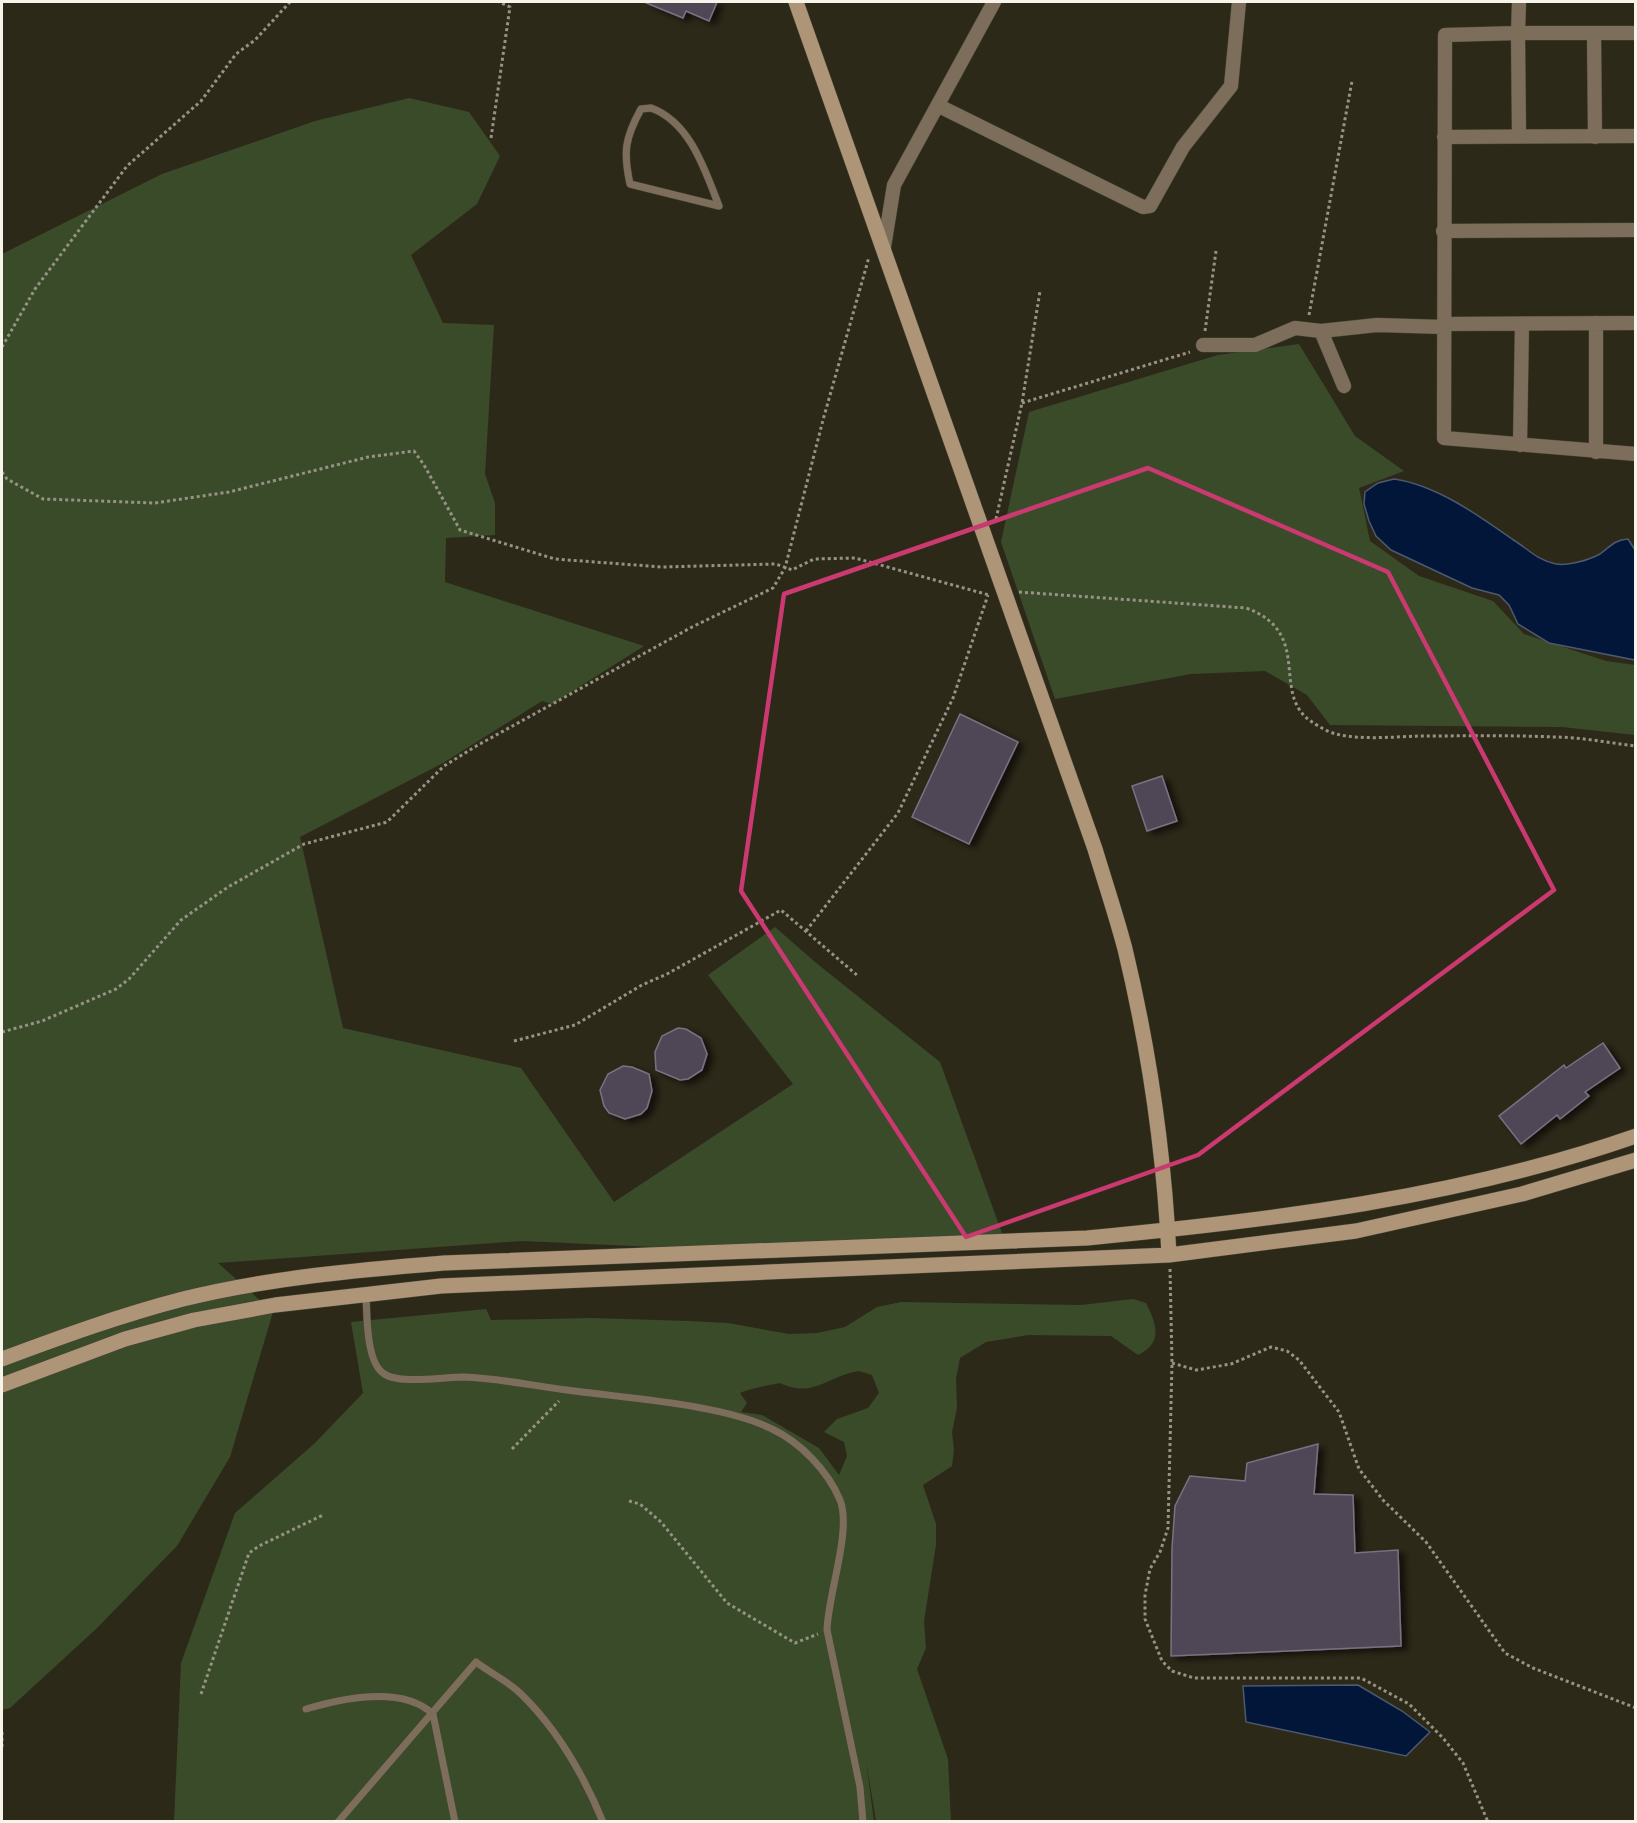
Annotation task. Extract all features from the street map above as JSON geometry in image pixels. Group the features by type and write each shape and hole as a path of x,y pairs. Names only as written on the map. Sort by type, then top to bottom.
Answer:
{"street":[{"path":"796,2 877,250 1005,591 1095,849 1125,949 1146,1052 1160,1143 1169,1255"},
{"path":"877,250 894,185 994,2"},
{"path":"939,106 1143,207 1150,206 1183,147 1231,86 1239,2"},
{"path":"1519,2 1519,136"},
{"path":"1594,33 1596,137"},
{"path":"1635,33 1445,35 1443,231 1444,438 1635,454"},
{"path":"1444,137 1635,136"},
{"path":"1443,231 1635,230"},
{"path":"1596,323 1596,452"},
{"path":"1203,345 1255,345 1295,328 1321,331 1377,325 1635,323"},
{"path":"1520,445 1522,324"},
{"path":"1321,331 1344,386"},
{"path":"2,1359 53,1340 184,1299 269,1283 365,1269 444,1263 1087,1238 1168,1230 1355,1207 1515,1173 1635,1136"},
{"path":"2,1385 125,1339 194,1320 365,1292 441,1286 1169,1255 1356,1231 1522,1194 1635,1160"}],"lane":[{"path":"651,108 673,118 706,173 719,206 630,184 624,158 628,136 641,109 651,108"},
{"path":"365,1292 373,1355 377,1367 388,1376 398,1378 466,1377 747,1418 774,1429 810,1456 831,1483 840,1501 844,1518 828,1612 828,1630 860,1787 864,1821"},
{"path":"338,1821 476,1662 520,1693 539,1715 574,1763 603,1821"},
{"path":"306,1709 350,1698 380,1698 422,1703 433,1714 455,1821"}],"path":[{"path":"2,346 34,289 127,166 201,101 236,54 255,40 290,2"},
{"path":"491,138 510,7 499,2"},
{"path":"1306,329 1352,81"},
{"path":"2,1032 42,1022 116,989 129,979 181,920 228,887 304,844 387,822 409,803 428,780 453,760 692,627 773,588 785,568 823,420 877,250"},
{"path":"1022,403 1203,348 1216,251"},
{"path":"989,547 1022,403 1040,291"},
{"path":"2,472 7,479 43,499 155,503 229,492 368,457 414,451 460,530 555,559 662,567 776,564 792,570 814,559 855,558 988,595 953,698 898,813 806,931"},
{"path":"1005,591 1246,608 1260,613 1273,623 1283,637 1288,652 1292,690 1299,709 1310,721 1335,734 1377,737 1557,737 1635,746"},
{"path":"514,1041 575,1025 642,984 666,974 780,910 858,976"},
{"path":"1169,1255 1172,1363 1168,1528 1160,1552 1150,1569 1145,1595 1145,1619 1162,1661 1172,1671 1194,1678 1361,1678 1409,1704 1443,1738 1463,1763 1488,1821"},
{"path":"1172,1363 1196,1370 1231,1364 1271,1347 1293,1355 1339,1413 1359,1469 1383,1500 1426,1542 1505,1653 1533,1668 1635,1708"},
{"path":"512,1449 569,1391"},
{"path":"629,1501 640,1504 661,1522 727,1603 795,1643 828,1630"},
{"path":"201,1694 249,1553 322,1515"},
{"path":"2,1732 2,1747"}],"highlighted area":[{"path":"1148,468 1388,572 1554,890 1198,1155 966,1237 741,891 784,594"}],"green space":[{"path":"409,98 469,112 500,156 477,204 411,255 443,323 494,325 485,474 495,503 495,535 446,538 445,582 644,646 552,704 542,701 443,763 300,837 343,1028 521,1068 614,1202 793,1084 708,975 775,927 940,1062 1003,1236 655,1247 522,1241 218,1263 273,1312 230,1457 177,1546 96,1629 10,1708 2,1710 2,254 162,174 315,121"},
{"path":"1299,344 1355,436 1404,471 1359,488 1370,541 1419,576 1493,601 1524,634 1606,661 1635,665 1635,735 1562,727 1330,725 1307,695 1265,671 1191,674 1055,699 1001,542 1029,412 1218,355"},
{"path":"1133,1299 1146,1303 1156,1333 1151,1345 1138,1355 1111,1336 1028,1335 986,1342 960,1358 956,1379 957,1408 952,1432 954,1450 952,1466 923,1485 936,1524 936,1545 924,1621 926,1648 917,1669 948,1759 951,1821 876,1821 866,1761 874,1821 174,1822 181,1663 235,1513 315,1443 363,1393 351,1322 486,1309 491,1320 592,1318 688,1321 728,1323 789,1334 817,1333 845,1327 877,1307 901,1302 1081,1305","holes":["859,1371 872,1375 879,1393 868,1408 837,1419 824,1432 844,1442 847,1456 839,1475 819,1448 762,1415 741,1412 747,1403 740,1393 748,1390 780,1383 802,1389 811,1388"]}],"water":[{"path":"1394,479 1410,482 1441,494 1485,520 1538,557 1556,564 1584,560 1600,554 1616,542 1628,539 1635,550 1635,660 1549,643 1518,624 1509,605 1499,595 1472,588 1391,550 1376,536 1364,504 1365,492 1378,483"},
{"path":"1358,1685 1402,1711 1430,1732 1406,1756 1246,1722 1243,1686"}],"building":[{"path":"644,2 717,2 709,21 686,11 683,18"},
{"path":"960,714 1018,742 969,844 912,817"},
{"path":"1162,776 1177,821 1147,831 1132,786"},
{"path":"678,1028 686,1029 701,1038 707,1054 702,1070 688,1079 680,1080 656,1070 655,1052 662,1036"},
{"path":"1603,1043 1620,1068 1585,1092 1589,1096 1560,1119 1557,1115 1521,1144 1499,1116 1564,1065 1566,1068"},
{"path":"623,1066 649,1074 652,1091 647,1108 641,1114 625,1119 609,1113 604,1106 600,1090 608,1074"},
{"path":"1318,1444 1314,1494 1353,1495 1355,1553 1398,1550 1401,1646 1171,1656 1172,1548 1175,1506 1190,1476 1245,1481 1247,1463"}]}
